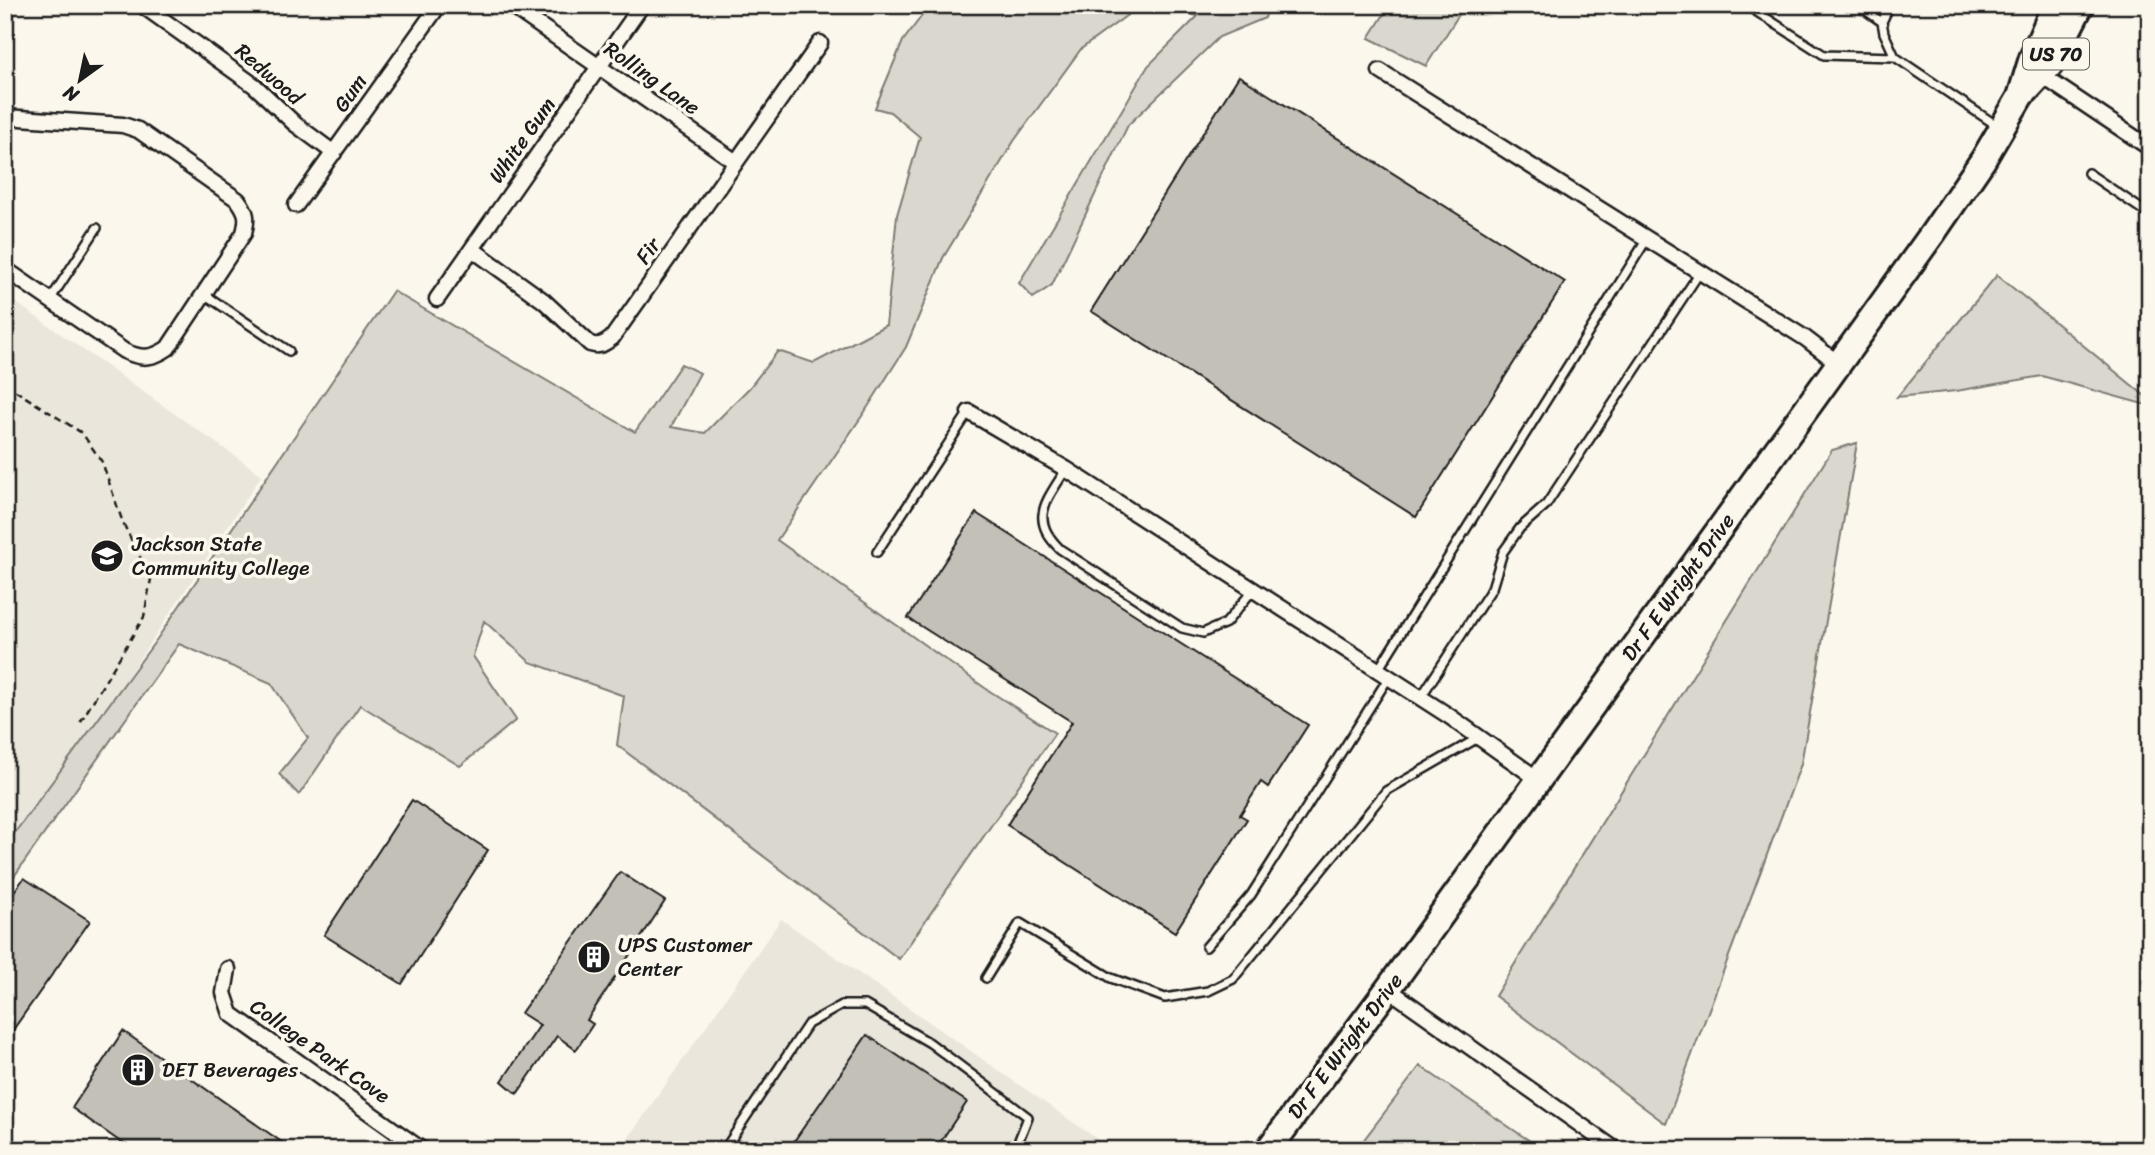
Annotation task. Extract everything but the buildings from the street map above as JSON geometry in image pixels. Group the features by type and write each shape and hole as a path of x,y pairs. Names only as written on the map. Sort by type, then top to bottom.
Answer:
{"highway":[{"name":"Dr F E Wright Drive","path":"1268,1150 1388,989 1933,233 2020,97 2032,58 2055,5"},
{"name":"US 70","path":"2020,97 2050,65 2081,5"}],"street":[{"name":"Redwood","path":"142,5 255,86 295,124 334,153"},
{"name":"Gum","path":"296,205 439,5"},
{"name":"Rolling Lane","path":"510,5 736,162"},
{"name":"White Gum","path":"437,299 642,5"},
{"name":"Fir","path":"472,249 544,301 590,344 604,344 612,338 820,43"},
{"path":"1380,71 1805,338 1839,364"},
{"path":"2041,75 2150,148"},
{"path":"5,117 124,125 138,130 238,200 246,210 248,220 244,233 168,348 157,356 148,358 124,351 5,269"},
{"path":"969,412 1066,469 1254,590 1421,698 1539,780"},
{"name":"College Park Cove","path":"228,969 224,993 230,1014 422,1150"},
{"path":"1388,989 1616,1150"}],"lane":[{"path":"1746,5 1824,55 1895,57"},
{"path":"1858,5 1882,22"},
{"path":"1889,5 1882,22 1895,57 2001,129"},
{"path":"2088,173 2150,215"},
{"path":"50,300 97,229"},
{"path":"1206,947 1251,895 1647,239"},
{"path":"1421,698 1492,588 1503,552 1520,528 1546,505 1700,272"},
{"path":"204,294 289,351"},
{"path":"877,552 969,412"},
{"path":"1066,469 1045,505 1042,522 1046,536 1060,549 1182,628 1203,634 1226,623 1254,590"},
{"path":"986,978 1020,923 1111,978 1165,998 1209,991 1233,979 1386,791 1479,737"},
{"path":"724,1150 808,1024 842,1005 853,1004 865,1004 930,1043 1028,1117 1015,1150"}],"path":[{"path":"5,384 82,433 102,462 124,523 151,579 144,617 78,726"}],"shaded area":[{"path":"930,5 1141,5 1081,49 1014,141 943,258 906,347 777,540 985,688 1055,733 899,959 617,745 624,696 530,662 484,621 473,656 516,720 460,766 360,705 299,795 279,774 308,738 271,683 179,644 5,889 5,846 157,639 393,291 635,432 681,364 700,373 671,427 705,433 750,387 778,351 814,363 886,325 897,215 920,137 890,112 875,108 903,41"},
{"path":"1150,5 1269,5 1265,18 1219,37 1128,125 1052,285 1033,298 1019,283 1148,66 1198,16"},
{"path":"1390,5 1465,5 1426,66 1369,38"},
{"path":"1997,275 2150,400 2150,406 2042,376 1956,391 1897,397"},
{"name":"Jackson State Community College","path":"5,295 262,475 5,861"},
{"path":"1857,443 1801,764 1666,1124 1495,996 1832,450"},
{"path":"781,919 1113,1150 620,1150"},
{"path":"1420,1066 1543,1150 1356,1150"}],"place":[{"name":"Jackson State Community College","path":"107,556"},
{"name":"UPS Customer Center","path":"594,957"},
{"name":"DET Beverages","path":"138,1070"}]}
